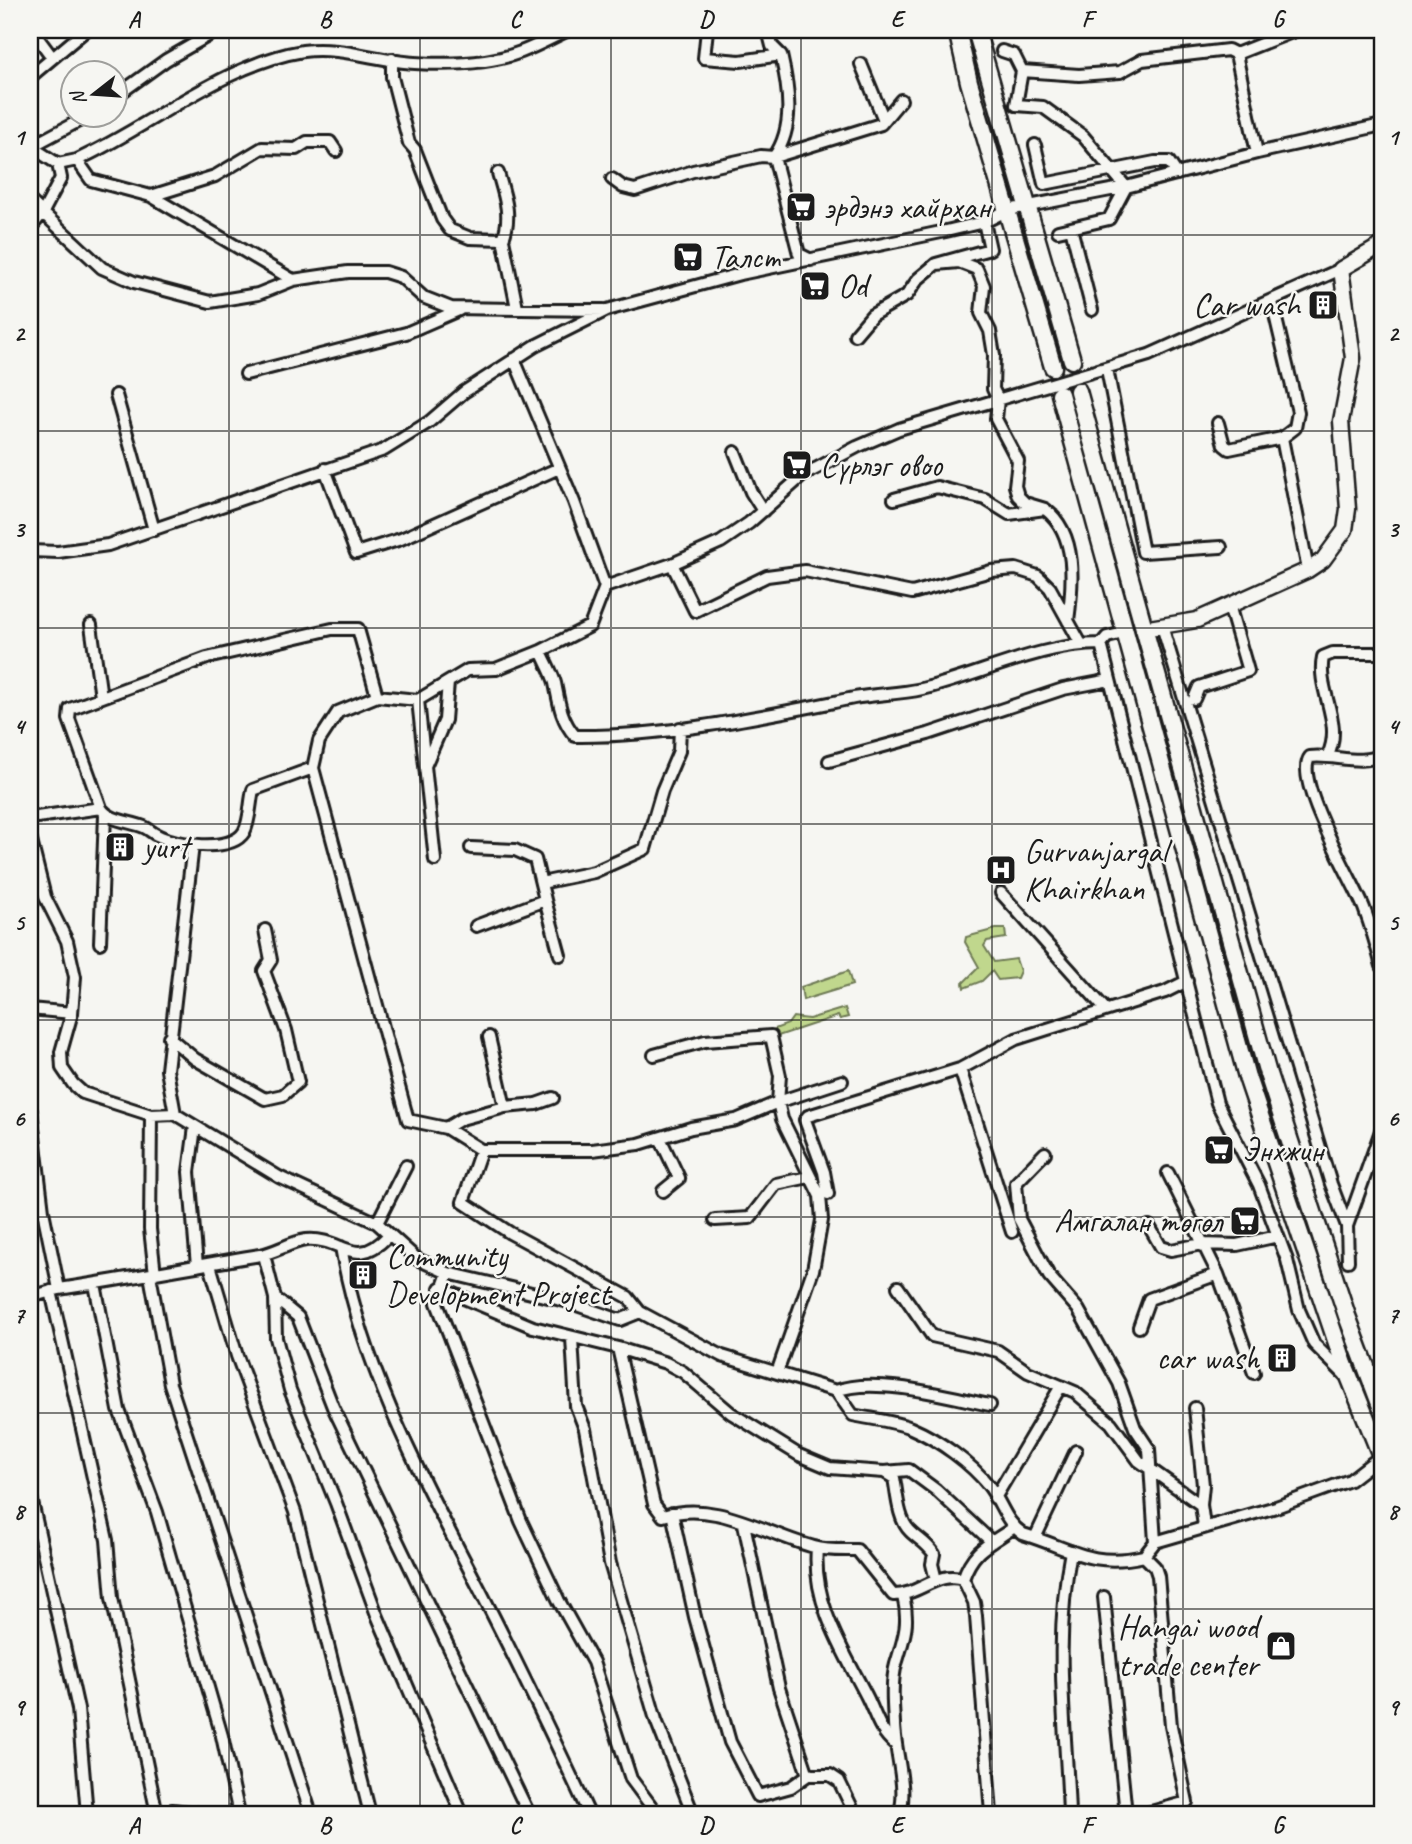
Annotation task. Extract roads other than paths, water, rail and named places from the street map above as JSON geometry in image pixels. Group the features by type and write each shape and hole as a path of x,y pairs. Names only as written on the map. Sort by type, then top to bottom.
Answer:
{"main road":[{"path":"957,30 969,82 1053,367"},
{"path":"976,30 1025,206 1072,360"},
{"path":"1078,391 1268,1074 1347,1316 1382,1409"},
{"path":"1060,394 1247,1077 1351,1380 1382,1457"}],"street":[{"path":"32,30 52,57"},
{"path":"30,77 86,30"},
{"path":"130,86 166,60 218,30"},
{"path":"58,164 77,160 161,113 268,61 305,51 426,63 500,58 520,53 569,30"},
{"path":"707,30 704,58 740,61 781,55"},
{"path":"768,30 772,46 781,55 789,90 785,142 774,156"},
{"path":"1022,71 1079,75 1120,72 1142,60 1228,50 1236,54 1297,30"},
{"path":"1002,51 1014,55 1022,71 1016,105 1042,107 1083,136 1126,187"},
{"path":"1236,54 1257,153"},
{"path":"392,59 392,77 409,143 415,150 442,219 460,236 503,239"},
{"path":"861,64 884,120"},
{"path":"612,179 623,187 635,190 693,171 761,156 774,156 860,131 884,120 901,100"},
{"path":"30,551 58,552 100,547 154,530 260,490 384,450 407,437 464,392 514,359 551,337 607,310 740,274 984,222 1008,210 1126,187 1257,153 1382,125"},
{"path":"30,228 42,214 61,178 58,164 31,146 61,130"},
{"path":"151,196 215,176 262,148 296,149 307,142 323,140 330,142 336,151"},
{"path":"1035,145 1044,184 1112,169 1169,162 1177,174"},
{"path":"774,156 799,254 811,260"},
{"path":"77,160 92,180 151,196 293,280"},
{"path":"498,173 507,203 508,225 503,239 517,308"},
{"path":"1058,231 1109,219 1126,187"},
{"path":"30,201 102,268 135,282 210,302 258,293 293,280 348,272 385,272 401,277 423,297 435,303 462,308 607,310"},
{"path":"855,335 872,315 907,295 918,279 936,264 990,249 984,222"},
{"path":"1071,228 1092,310"},
{"path":"605,587 673,565 721,542 763,511 802,476 857,447 899,429 1149,355 1272,302 1341,269 1382,245"},
{"path":"936,264 960,262 977,269 984,286 981,313 990,331 994,355 993,389 998,400 996,419 1018,461 1015,486 1018,496 1025,503 1045,509 1057,519 1070,555 1072,595 1068,621"},
{"path":"1143,629 1197,620 1308,570 1335,547 1345,530 1348,509 1341,421 1353,358 1353,338 1341,269"},
{"path":"1218,423 1224,445 1229,449 1282,438 1296,428 1298,412 1272,302"},
{"path":"246,374 406,333 462,308"},
{"path":"514,359 605,587 590,626 541,651 496,669 468,670 418,700 377,696 338,712 318,741 313,768 408,1120 446,1128 481,1150 592,1150 660,1138 691,1128 736,1120 778,1102 842,1081"},
{"path":"1107,369 1143,552 1221,547"},
{"path":"116,394 154,530"},
{"path":"1282,438 1308,570"},
{"path":"735,452 751,492 763,511"},
{"path":"325,470 356,553 401,539 559,468"},
{"path":"894,499 937,487 985,499 1009,514 1045,509"},
{"path":"673,565 695,611 767,576 805,571 912,593 991,571 1016,569 1038,576 1050,588 1081,644"},
{"path":"1194,699 1199,687 1248,671 1229,605"},
{"path":"91,625 101,697"},
{"path":"1162,626 1331,1184 1347,1226 1348,1261"},
{"path":"100,943 103,811 68,712 207,658 332,629 358,629 377,696"},
{"path":"541,651 555,682 557,703 575,736 680,729 920,689 1007,662 1081,644 1101,644 1107,637 1124,633"},
{"path":"1101,644 1217,1103 1259,1185 1278,1236 1299,1310 1314,1345 1351,1380"},
{"path":"1328,755 1334,732 1321,669 1323,657 1334,653 1382,653"},
{"path":"829,761 928,734 1054,692 1110,680"},
{"path":"425,766 445,720 449,682"},
{"path":"418,700 435,860"},
{"path":"541,883 594,872 645,849 662,791 679,751 680,729"},
{"path":"1382,755 1356,761 1328,755 1310,758 1306,762 1306,773 1324,830 1363,906 1382,966"},
{"path":"30,818 103,811 147,827 159,836 193,845 214,846 231,842 244,832 253,790 313,768"},
{"path":"30,837 45,897 67,942 75,976 72,1013 61,1052 62,1068 72,1084 83,1093 151,1115 175,1114 279,1177 377,1223 388,1236 417,1259 447,1273 565,1301 620,1320 640,1312"},
{"path":"175,1114 167,1070 169,1037 193,845"},
{"path":"471,848 516,850 536,859 560,955"},
{"path":"1001,893 1106,1010"},
{"path":"476,926 545,900"},
{"path":"169,1037 195,1059 265,1100 283,1095 298,1082 286,1030 264,971 271,960 265,930"},
{"path":"828,1194 824,1172 805,1120 808,1116 960,1069 1016,1040 1165,992 1187,981"},
{"path":"30,1009 72,1013"},
{"path":"654,1055 705,1041 771,1036 780,1076 778,1102 782,1119 808,1177 820,1196 819,1240 801,1308 778,1370"},
{"path":"489,1037 505,1107"},
{"path":"960,1069 1012,1232"},
{"path":"446,1128 461,1119 554,1098"},
{"path":"31,1111 55,1290 107,1540 112,1598 157,1814"},
{"path":"151,1115 152,1275 170,1384 311,1814"},
{"path":"195,1127 189,1172 191,1222 197,1266"},
{"path":"1347,1226 1382,1128"},
{"path":"660,1138 679,1178 663,1191"},
{"path":"481,1150 463,1202 510,1233 628,1297 640,1312 722,1356 778,1370 836,1391 853,1415 909,1427 933,1440 974,1471 991,1489 1013,1528 1092,1559 1114,1562 1144,1556 1155,1542 1276,1507 1350,1480 1382,1457"},
{"path":"1045,1153 1016,1183 1019,1219 1049,1276 1078,1309 1119,1383 1135,1428 1149,1449 1155,1542"},
{"path":"377,1223 406,1166"},
{"path":"1168,1173 1189,1211 1218,1275 1254,1373"},
{"path":"715,1220 750,1218 776,1184 808,1177"},
{"path":"1149,1226 1166,1250 1202,1244 1237,1245 1278,1236"},
{"path":"30,1297 55,1290 264,1255 305,1240 335,1243 350,1252 370,1252 388,1236"},
{"path":"341,1247 351,1298 371,1364 430,1493 589,1814"},
{"path":"264,1255 275,1298 276,1338 290,1390 337,1503 377,1615 462,1814"},
{"path":"210,1265 237,1356 295,1512 370,1814"},
{"path":"447,1273 437,1303 521,1521 559,1601 593,1662 631,1779 657,1814"},
{"path":"1139,1327 1149,1298 1218,1275"},
{"path":"95,1284 118,1410 161,1525 222,1736 239,1814"},
{"path":"898,1287 932,1336 998,1351 1028,1371 1075,1392 1111,1423 1129,1452 1151,1472 1201,1505"},
{"path":"440,1288 533,1327 666,1363 683,1372 731,1413 799,1455 830,1468 884,1472 909,1470 936,1490 992,1542"},
{"path":"275,1298 298,1317 334,1407 529,1814"},
{"path":"572,1338 576,1406 585,1429 610,1563 649,1698 693,1814"},
{"path":"618,1348 654,1504 663,1516 694,1510 722,1514 817,1548 857,1550 893,1595 903,1596 951,1576 963,1579"},
{"path":"836,1391 848,1386 897,1387 990,1405"},
{"path":"995,1498 1061,1386"},
{"path":"1195,1408 1203,1485 1201,1505 1204,1526"},
{"path":"1035,1538 1076,1451"},
{"path":"884,1472 894,1478 908,1530 925,1541 934,1554 932,1564 936,1580"},
{"path":"30,1493 78,1709 87,1814"},
{"path":"672,1513 695,1617 730,1742 758,1796 791,1787 808,1775 830,1775 839,1781 855,1814"},
{"path":"744,1524 779,1688 808,1775"},
{"path":"991,1814 976,1616 974,1602 963,1579 968,1562 1013,1528"},
{"path":"817,1548 815,1570 835,1640 879,1726 895,1744"},
{"path":"1069,1814 1060,1667 1061,1614 1071,1551"},
{"path":"1144,1556 1155,1567 1158,1576 1169,1716 1187,1802 1144,1814"},
{"path":"899,1814 904,1798 895,1744 894,1679 907,1632 908,1615 903,1596"},
{"path":"1104,1597 1126,1814"},
{"path":"172,1810 205,1814"}],"place":[{"name":"эрдэнэ хайрхан","path":"801,207"},
{"name":"Талст","path":"688,257"},
{"name":"Od","path":"815,286"},
{"name":"Car wash","path":"1323,305"},
{"name":"Сүрлэг овоо","path":"797,465"},
{"name":"yurt","path":"120,847"},
{"name":"Gurvanjargal Khairkhan","path":"1001,870"},
{"name":"Энхжин","path":"1219,1150"},
{"name":"Амгалан төгөл","path":"1245,1221"},
{"name":"Community Development Project","path":"363,1275"},
{"name":"car wash","path":"1282,1358"},
{"name":"Hangai wood trade center","path":"1281,1646"}]}
